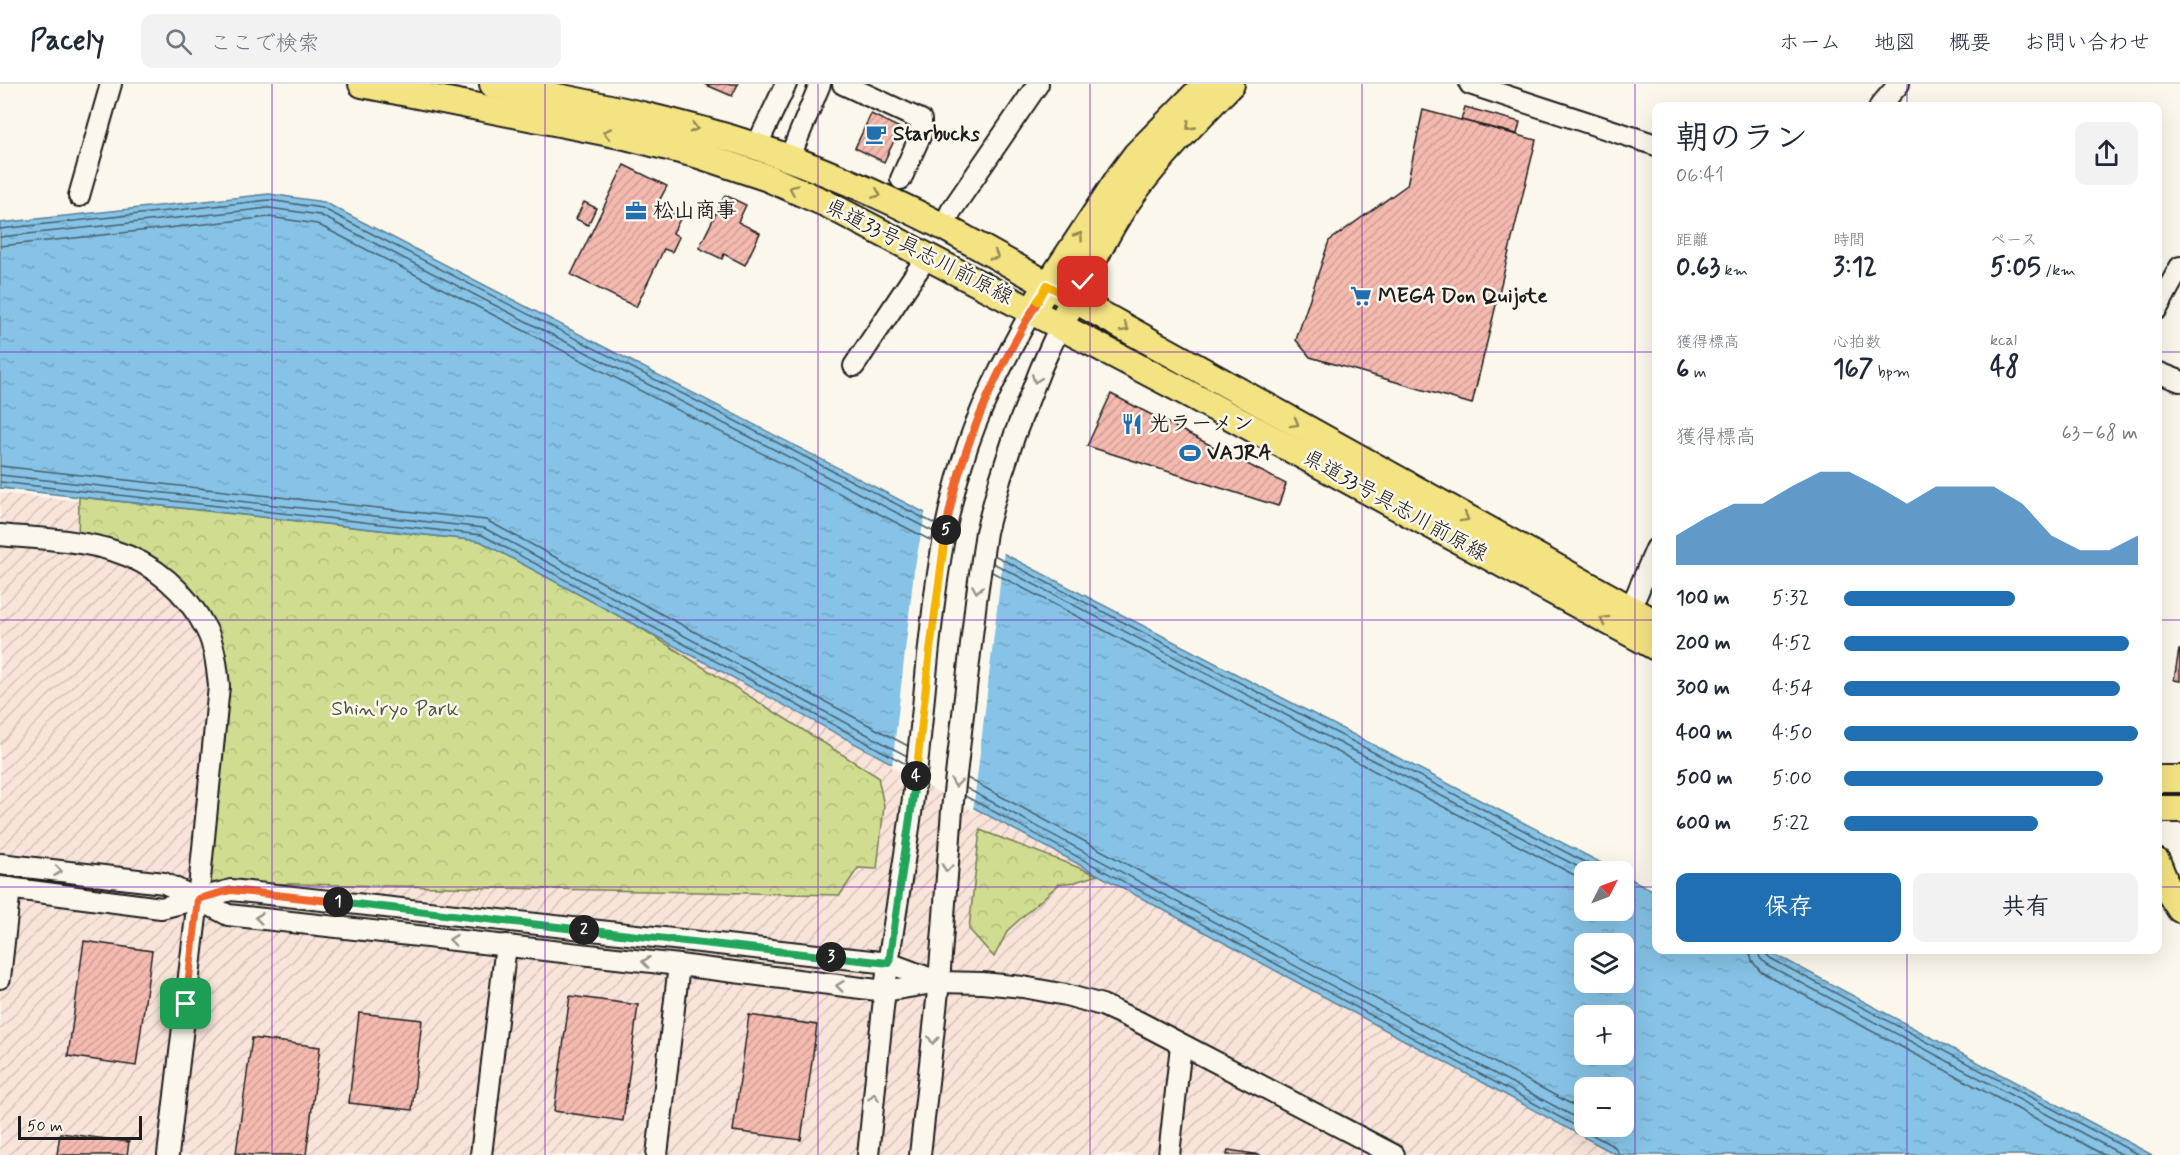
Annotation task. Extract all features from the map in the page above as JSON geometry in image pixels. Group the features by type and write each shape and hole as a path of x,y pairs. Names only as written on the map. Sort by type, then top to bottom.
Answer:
{"main road":[{"name":"県道33号具志川前原線","path":"362,84 625,136 699,155 768,178 825,203 928,255 1652,645"},
{"name":"県道33号具志川前原線","path":"493,84 535,88 660,119 756,147 892,200 1652,621"},
{"path":"1032,310 1126,168 1206,84"},
{"path":"1060,326 1094,259 1132,195 1183,133 1231,84"},
{"path":"2162,779 2180,779"},
{"path":"2162,809 2180,809"},
{"path":"2162,874 2169,892 2180,909"},
{"path":"2162,906 2180,915"}],"street":[{"path":"79,196 111,84"},
{"path":"756,147 786,84"},
{"path":"843,84 921,120 921,134 901,179"},
{"path":"944,227 951,211 1038,84"},
{"path":"1470,84 1652,144"},
{"path":"1883,102 1899,84"},
{"path":"789,159 821,87"},
{"path":"854,366 928,255"},
{"path":"2162,300 2180,267"},
{"path":"868,1155 885,991 914,790 949,511 963,461 979,418 1006,358 1032,310"},
{"path":"920,1155 939,982 952,810 986,532 1015,434 1060,326"},
{"path":"2162,374 2180,381"},
{"path":"0,535 113,550 138,560 165,577 187,599 206,630 216,658 219,686 198,899 168,1155"},
{"path":"1630,610 1652,558"},
{"path":"0,864 164,883 228,915 679,965 885,991 939,982 982,983 1066,994 1102,1005 1394,1155"},
{"path":"0,978 5,888 161,908 231,890 889,963 939,982"},
{"path":"481,1155 506,945"},
{"path":"657,1155 679,965"},
{"path":"1169,1155 1181,1045"}],"shaded area":[{"path":"0,493 480,541 1574,1132 1574,1137 1584,1137 1617,1155 0,1155"}],"green space":[{"name":"Shin'ryo Park","path":"79,497 480,541 636,625 878,777 884,806 877,869 858,868 840,895 200,882 216,658 164,577 78,544"},
{"path":"980,830 1098,875 1059,884 1008,930 994,957 969,929"}],"water":[{"path":"269,194 324,202 1598,861 1574,861 1574,921 1634,921 1634,881 1652,890 1652,954 1775,954 2152,1155 1617,1155 1584,1137 1634,1137 1634,1077 1574,1077 1574,1132 480,541 0,488 0,223"}],"pier":[{"path":"926,509 1004,550 973,811 892,767 914,571"}],"building":[{"path":"704,84 738,84 732,96"},
{"path":"1465,107 1520,122 1517,134 1461,120"},
{"path":"1423,110 1536,140 1472,404 1310,357 1296,340 1329,241 1407,185"},
{"path":"871,114 900,128 884,162 855,148"},
{"path":"624,165 667,186 657,205 681,217 673,233 679,237 672,252 664,249 636,307 571,275"},
{"path":"725,195 746,205 738,222 760,233 745,265 724,254 722,259 699,248"},
{"path":"584,202 596,208 588,225 576,219"},
{"path":"1111,394 1286,484 1278,506 1087,446"},
{"path":"2180,650 2180,681 2174,680"},
{"path":"84,941 152,951 136,1066 68,1056"},
{"path":"570,996 638,1005 623,1121 554,1111"},
{"path":"359,1013 422,1020 412,1110 349,1103"},
{"path":"749,1015 817,1025 801,1140 733,1131"},
{"path":"252,1038 320,1047 306,1155 236,1153"},
{"path":"60,1133 129,1142 127,1155 57,1155"},
{"path":"1228,1150 1261,1155 1227,1155"}],"place":[{"name":"Starbucks","path":"876,134"},
{"name":"松山商事","path":"636,211"},
{"name":"MEGA Don Quijote","path":"1361,296"},
{"name":"光ラーメン","path":"1132,424"},
{"name":"VAJRA","path":"1190,453"}],"route":[{"path":"186,1004 198,899 231,890 889,963 914,790 939,577 949,511 963,461 979,418 1006,358 1047,285 1074,300 1083,282"}]}
